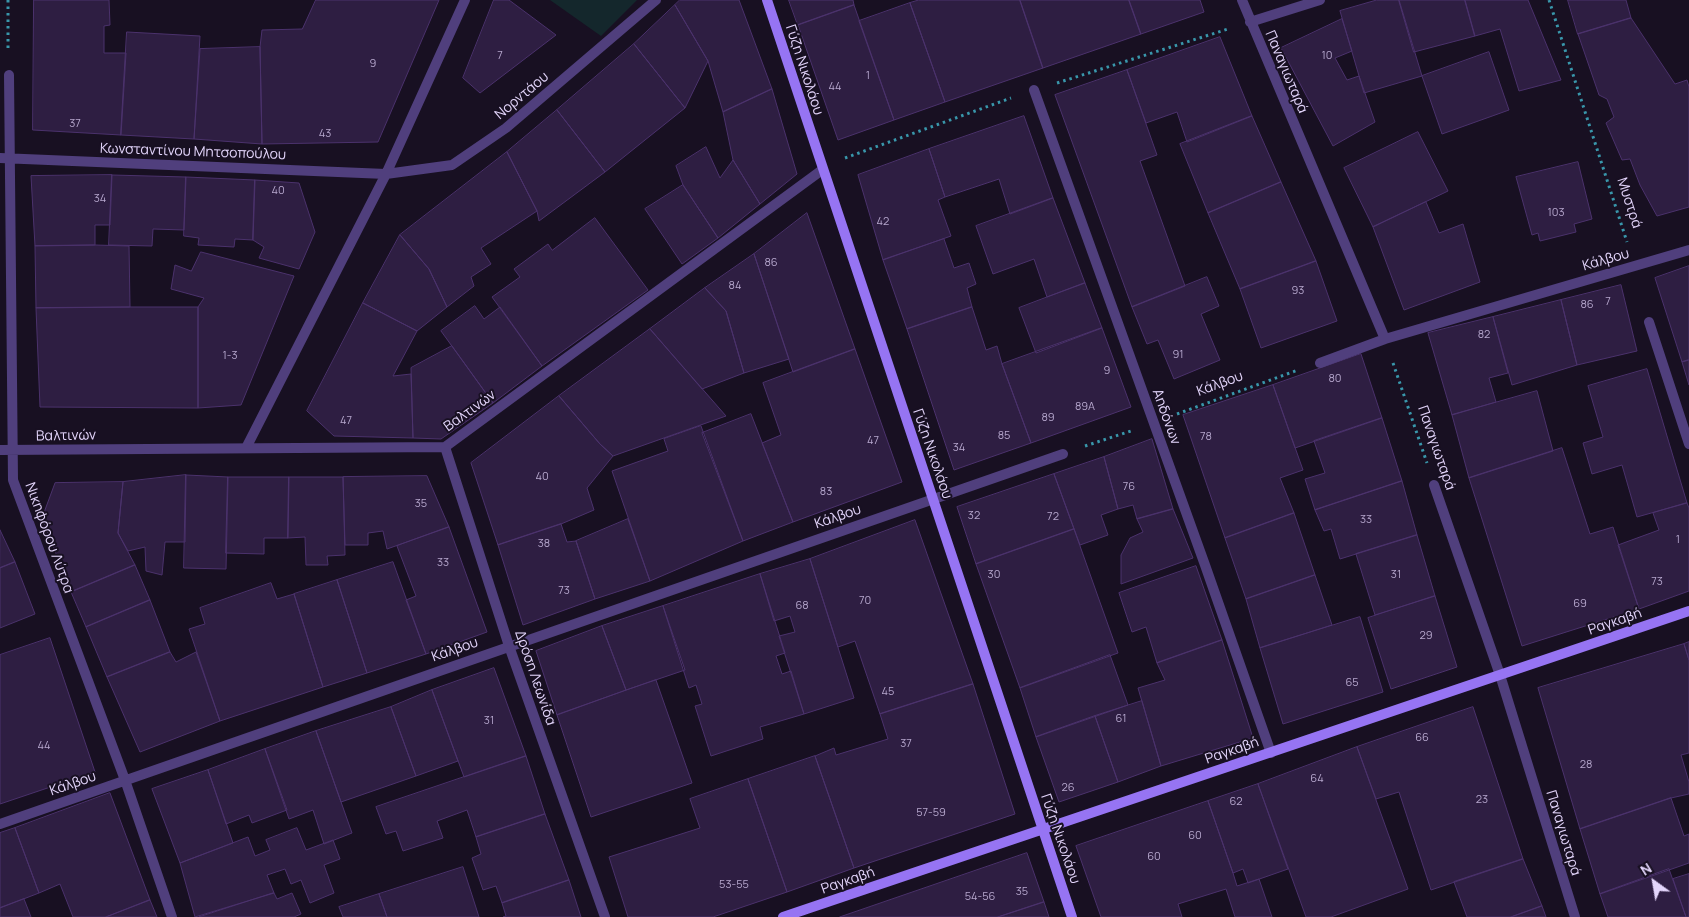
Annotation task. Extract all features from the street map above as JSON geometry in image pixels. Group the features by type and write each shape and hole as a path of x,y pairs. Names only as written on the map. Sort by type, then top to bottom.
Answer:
{"street":[{"path":"246,448 386,174 465,0"},
{"name":"Νορντάου","path":"386,174 452,164 506,128 656,0"},
{"name":"Γύζη Νικολάου","path":"767,0 1072,917"},
{"name":"Παναγιωταρά","path":"1242,0 1385,339"},
{"path":"1250,22 1320,0"},
{"name":"Νικηφόρου Λύτρα","path":"9,75 5,158 13,480 125,780 172,917"},
{"name":"Αηδόνων","path":"1034,90 1271,753"},
{"name":"Κωνσταντίνου Μητσοπούλου","path":"5,158 386,174"},
{"name":"Βαλτινών","path":"0,450 445,447 822,170"},
{"name":"Κάλβου","path":"1320,362 1385,339 1689,250"},
{"path":"1649,322 1689,444"},
{"name":"Δρόση Λεωνίδα","path":"445,447 509,646 605,917"},
{"name":"Κάλβου","path":"0,824 1063,454"},
{"name":"Παναγιωταρά","path":"1434,485 1500,675 1575,917"},
{"name":"Ραγκαβή","path":"783,917 808,913 1042,830 1689,611"}],"path":[{"path":"8,0 9,75"},
{"name":"Μυστρά","path":"1549,0 1635,266"},
{"name":"Παναγιωταρά","path":"1385,339 1434,485"},
{"name":"Κάλβου","path":"1063,454 1320,362"}],"green space":[{"path":"550,0 637,0 601,36"}],"building":[{"path":"34,0 109,0 110,25 104,26 104,53 126,53 121,135 33,130"},
{"path":"316,0 439,0 378,142 262,144 260,47 262,30 302,29"},
{"path":"494,0 509,0 556,35 480,93 463,78"},
{"path":"680,0 739,0 772,89 723,112 708,61 675,5"},
{"path":"789,0 853,0 854,5 798,25"},
{"path":"919,0 1020,0 1043,68 945,102 910,3"},
{"path":"1020,0 1129,0 1141,34 1043,68"},
{"path":"1129,0 1200,0 1204,12 1141,34"},
{"path":"1377,0 1399,0 1422,76 1364,93 1340,11"},
{"path":"1399,0 1465,0 1475,36 1414,52"},
{"path":"1465,0 1528,0 1561,80 1519,91 1500,29 1475,36"},
{"path":"1568,0 1626,0 1631,18 1578,34"},
{"path":"910,3 945,102 894,120 859,21"},
{"path":"675,5 708,61 685,108 634,44"},
{"path":"854,5 894,120 838,140 798,25"},
{"path":"1631,18 1675,84 1687,80 1689,87 1689,207 1657,216 1640,185 1630,159 1622,160 1606,123 1614,117 1607,99 1599,95 1578,34"},
{"path":"1342,19 1352,51 1335,58 1347,80 1359,76 1375,122 1333,146 1281,48"},
{"path":"127,32 200,36 194,139 121,135"},
{"path":"1220,37 1252,116 1187,142 1177,112 1146,123 1127,70"},
{"path":"634,44 685,108 605,172 557,110"},
{"path":"260,47 262,144 194,139 200,49"},
{"path":"1489,52 1509,110 1442,134 1422,76"},
{"path":"1127,70 1157,155 1140,161 1185,286 1132,307 1055,95"},
{"path":"772,89 797,174 760,204 733,160 723,112"},
{"path":"557,110 605,172 539,221 537,211 507,152"},
{"path":"1024,116 1053,198 1010,214 999,179 945,197 929,149"},
{"path":"1252,116 1281,182 1208,213 1180,144"},
{"path":"1418,132 1448,191 1373,227 1344,168"},
{"path":"706,147 720,178 733,160 760,204 718,238 683,185 676,166"},
{"path":"929,149 945,197 938,200 951,236 883,260 858,175"},
{"path":"507,152 537,211 481,248 491,264 471,277 474,286 447,307 429,269 400,235"},
{"path":"1578,162 1592,219 1574,224 1576,232 1540,241 1538,233 1532,235 1516,177"},
{"path":"112,175 110,225 95,225 95,245 35,246 31,176"},
{"path":"112,175 186,177 184,230 153,229 152,246 109,245"},
{"path":"186,177 255,180 253,240 235,239 234,247 198,245 199,238 184,236"},
{"path":"255,180 299,183 315,232 299,269 259,258 264,247 253,240"},
{"path":"1281,182 1316,261 1240,289 1208,213"},
{"path":"683,185 718,238 682,264 645,209"},
{"path":"1053,198 1085,283 1047,297 1034,259 993,274 976,226"},
{"path":"1426,202 1439,233 1463,224 1480,282 1404,310 1373,227"},
{"path":"807,213 855,349 793,372 754,254"},
{"path":"595,218 648,290 542,366 492,297 520,277 514,269 548,244 552,250"},
{"path":"400,235 429,269 447,307 417,331 363,303"},
{"path":"944,239 954,268 969,263 976,284 967,288 972,307 907,329 883,260"},
{"path":"35,246 129,246 130,307 36,308"},
{"path":"201,252 294,276 241,405 198,408 198,307 204,298 171,289 175,265 191,271"},
{"path":"754,254 789,359 744,373 726,311 705,288"},
{"path":"1316,261 1337,321 1261,348 1240,289"},
{"path":"1689,266 1689,360 1682,362 1655,278"},
{"path":"1207,277 1219,306 1201,314 1220,360 1174,379 1158,340 1147,344 1132,307"},
{"path":"1085,283 1102,328 1036,353 1019,308"},
{"path":"1621,285 1637,351 1577,365 1561,300"},
{"path":"705,288 726,311 744,373 702,389 650,329"},
{"path":"1561,300 1577,365 1512,385 1493,317"},
{"path":"363,303 417,331 393,376 411,374 413,438 334,436 307,411"},
{"path":"475,306 484,319 500,307 542,366 493,403 441,331"},
{"path":"198,307 198,408 40,407 36,308"},
{"path":"972,307 986,350 997,346 1031,443 954,470 907,329"},
{"path":"1493,317 1508,373 1489,378 1496,402 1452,415 1428,333"},
{"path":"1102,328 1131,407 1031,443 1002,364"},
{"path":"650,329 726,416 613,456 600,444 559,396"},
{"path":"452,346 493,403 441,439 413,438 411,368"},
{"path":"855,349 902,482 793,522 762,443 781,435 763,383"},
{"path":"1361,354 1382,418 1295,448 1273,385"},
{"path":"1689,360 1689,385 1682,362"},
{"path":"1647,369 1687,503 1637,517 1622,465 1592,474 1583,443 1603,437 1588,386"},
{"path":"1273,385 1303,470 1280,478 1294,513 1225,538 1183,415"},
{"path":"1537,391 1553,451 1469,478 1452,415"},
{"path":"559,396 600,444 613,456 587,488 594,510 561,524 498,545 471,463"},
{"path":"751,414 793,522 743,541 702,433"},
{"path":"1382,418 1402,481 1315,510 1305,479 1325,473 1314,441"},
{"path":"701,426 743,541 650,581 612,471 668,451 664,439"},
{"path":"1152,439 1173,509 1137,519 1133,505 1118,509 1104,457"},
{"path":"1562,448 1590,534 1613,527 1639,609 1522,646 1469,478"},
{"path":"1104,457 1118,509 1101,515 1108,535 1080,545 1054,474"},
{"path":"1054,474 1074,529 976,564 957,507"},
{"path":"186,475 228,477 226,569 184,568"},
{"path":"186,475 185,542 165,542 162,575 146,571 145,547 128,551 118,533 123,482"},
{"path":"427,476 449,527 387,549 383,531 368,533 368,545 345,545 343,477"},
{"path":"228,477 289,477 288,538 264,538 264,554 226,553"},
{"path":"289,477 343,477 345,555 327,556 328,565 306,565 305,537 288,538"},
{"path":"1402,481 1417,535 1340,559 1331,529 1324,531 1315,510"},
{"path":"123,482 118,533 135,565 71,592 42,518 55,483"},
{"path":"1687,503 1689,508 1689,591 1639,609 1618,545 1659,530 1653,513"},
{"path":"1173,509 1193,558 1121,584 1121,555 1130,538 1143,532 1137,519"},
{"path":"1294,513 1315,575 1246,599 1225,538"},
{"path":"628,519 650,581 595,599 576,541"},
{"path":"915,520 973,684 880,714 855,641 838,647 810,559"},
{"path":"561,524 567,542 576,541 595,599 523,625 498,545"},
{"path":"449,527 487,632 426,654 406,600 416,596 397,546"},
{"path":"1074,529 1118,653 1020,688 976,564"},
{"path":"0,530 15,562 0,568"},
{"path":"1417,535 1435,596 1375,615 1356,554"},
{"path":"810,559 854,698 804,714 779,636 795,632 790,616 774,621 760,574"},
{"path":"15,562 35,614 0,628 0,568"},
{"path":"393,562 426,654 367,673 337,580"},
{"path":"135,565 150,600 86,627 71,592"},
{"path":"1196,566 1222,640 1157,663 1146,627 1132,632 1119,593"},
{"path":"760,574 785,653 776,656 782,674 791,671 804,714 760,727 763,739 711,756 695,706 702,704 696,685 689,688 663,606"},
{"path":"1315,575 1332,625 1260,648 1246,599"},
{"path":"337,580 367,673 323,687 294,594"},
{"path":"271,583 277,599 294,594 323,687 220,721 189,629 205,624 200,608"},
{"path":"1435,596 1457,667 1391,689 1368,618"},
{"path":"150,600 170,652 107,677 86,627"},
{"path":"663,606 685,670 626,690 602,626"},
{"path":"1360,617 1383,692 1283,724 1260,648"},
{"path":"602,626 626,690 557,715 536,651"},
{"path":"50,638 95,772 0,804 0,655"},
{"path":"1222,640 1253,738 1161,766 1138,688 1165,680 1157,663"},
{"path":"1689,642 1689,660 1684,644"},
{"path":"1684,644 1689,660 1689,753 1681,755 1689,782 1689,794 1671,798 1580,829 1538,688"},
{"path":"170,652 176,662 196,652 220,721 140,752 107,677"},
{"path":"1110,655 1128,705 1036,737 1020,688"},
{"path":"494,668 526,756 464,777 432,690"},
{"path":"656,680 692,783 591,817 557,715"},
{"path":"973,684 1015,814 854,868 815,756 834,748 836,755 888,739 880,714"},
{"path":"432,690 458,761 416,776 391,707"},
{"path":"1142,701 1161,766 1118,782 1095,716"},
{"path":"391,707 416,776 341,802 316,731"},
{"path":"1473,707 1523,859 1431,890 1399,792 1376,799 1357,747"},
{"path":"1095,716 1118,782 1059,802 1036,737"},
{"path":"316,731 352,833 324,844 313,810 289,819 265,749"},
{"path":"1357,747 1408,889 1331,917 1306,917 1258,784"},
{"path":"265,749 287,810 252,823 249,815 226,824 208,770"},
{"path":"526,756 545,814 476,837 467,810 437,821 443,838 403,851 396,831 386,834 376,807"},
{"path":"815,756 854,868 787,892 748,779"},
{"path":"208,770 233,843 180,863 152,789"},
{"path":"748,779 787,892 713,917 628,917 609,857 700,828 690,799"},
{"path":"1258,784 1288,869 1248,883 1243,869 1233,873 1208,801"},
{"path":"110,793 150,900 106,917 73,917 60,884 39,893 15,828"},
{"path":"1671,798 1684,836 1689,834 1689,863 1600,894 1580,829"},
{"path":"1208,801 1237,886 1259,879 1272,917 1235,917 1226,889 1178,904 1182,917 1101,917 1076,846"},
{"path":"545,814 569,880 502,903 496,886 483,890 472,858 481,854 476,837"},
{"path":"15,828 39,893 0,908 0,833"},
{"path":"297,828 306,850 333,840 340,859 324,865 334,893 310,903 301,880 291,884 285,869 267,875 274,893 195,917 180,863 248,837 255,856 270,850 266,840"},
{"path":"1027,853 1044,902 998,917 840,917"},
{"path":"1523,859 1542,906 1511,917 1467,917 1454,882"},
{"path":"463,867 479,917 387,917 379,894"},
{"path":"1669,869 1686,917 1608,917 1600,894"},
{"path":"1689,874 1689,917 1686,917 1673,879"},
{"path":"569,880 581,917 503,917 506,916 502,903"},
{"path":"274,893 277,899 292,893 301,914 294,917 199,917"},
{"path":"379,894 387,917 343,917 339,907"},
{"path":"24,899 31,917 0,917 0,908"},
{"path":"150,900 157,917 106,917"},
{"path":"1044,902 1049,917 998,917"},
{"path":"1542,906 1546,917 1511,917"}]}
